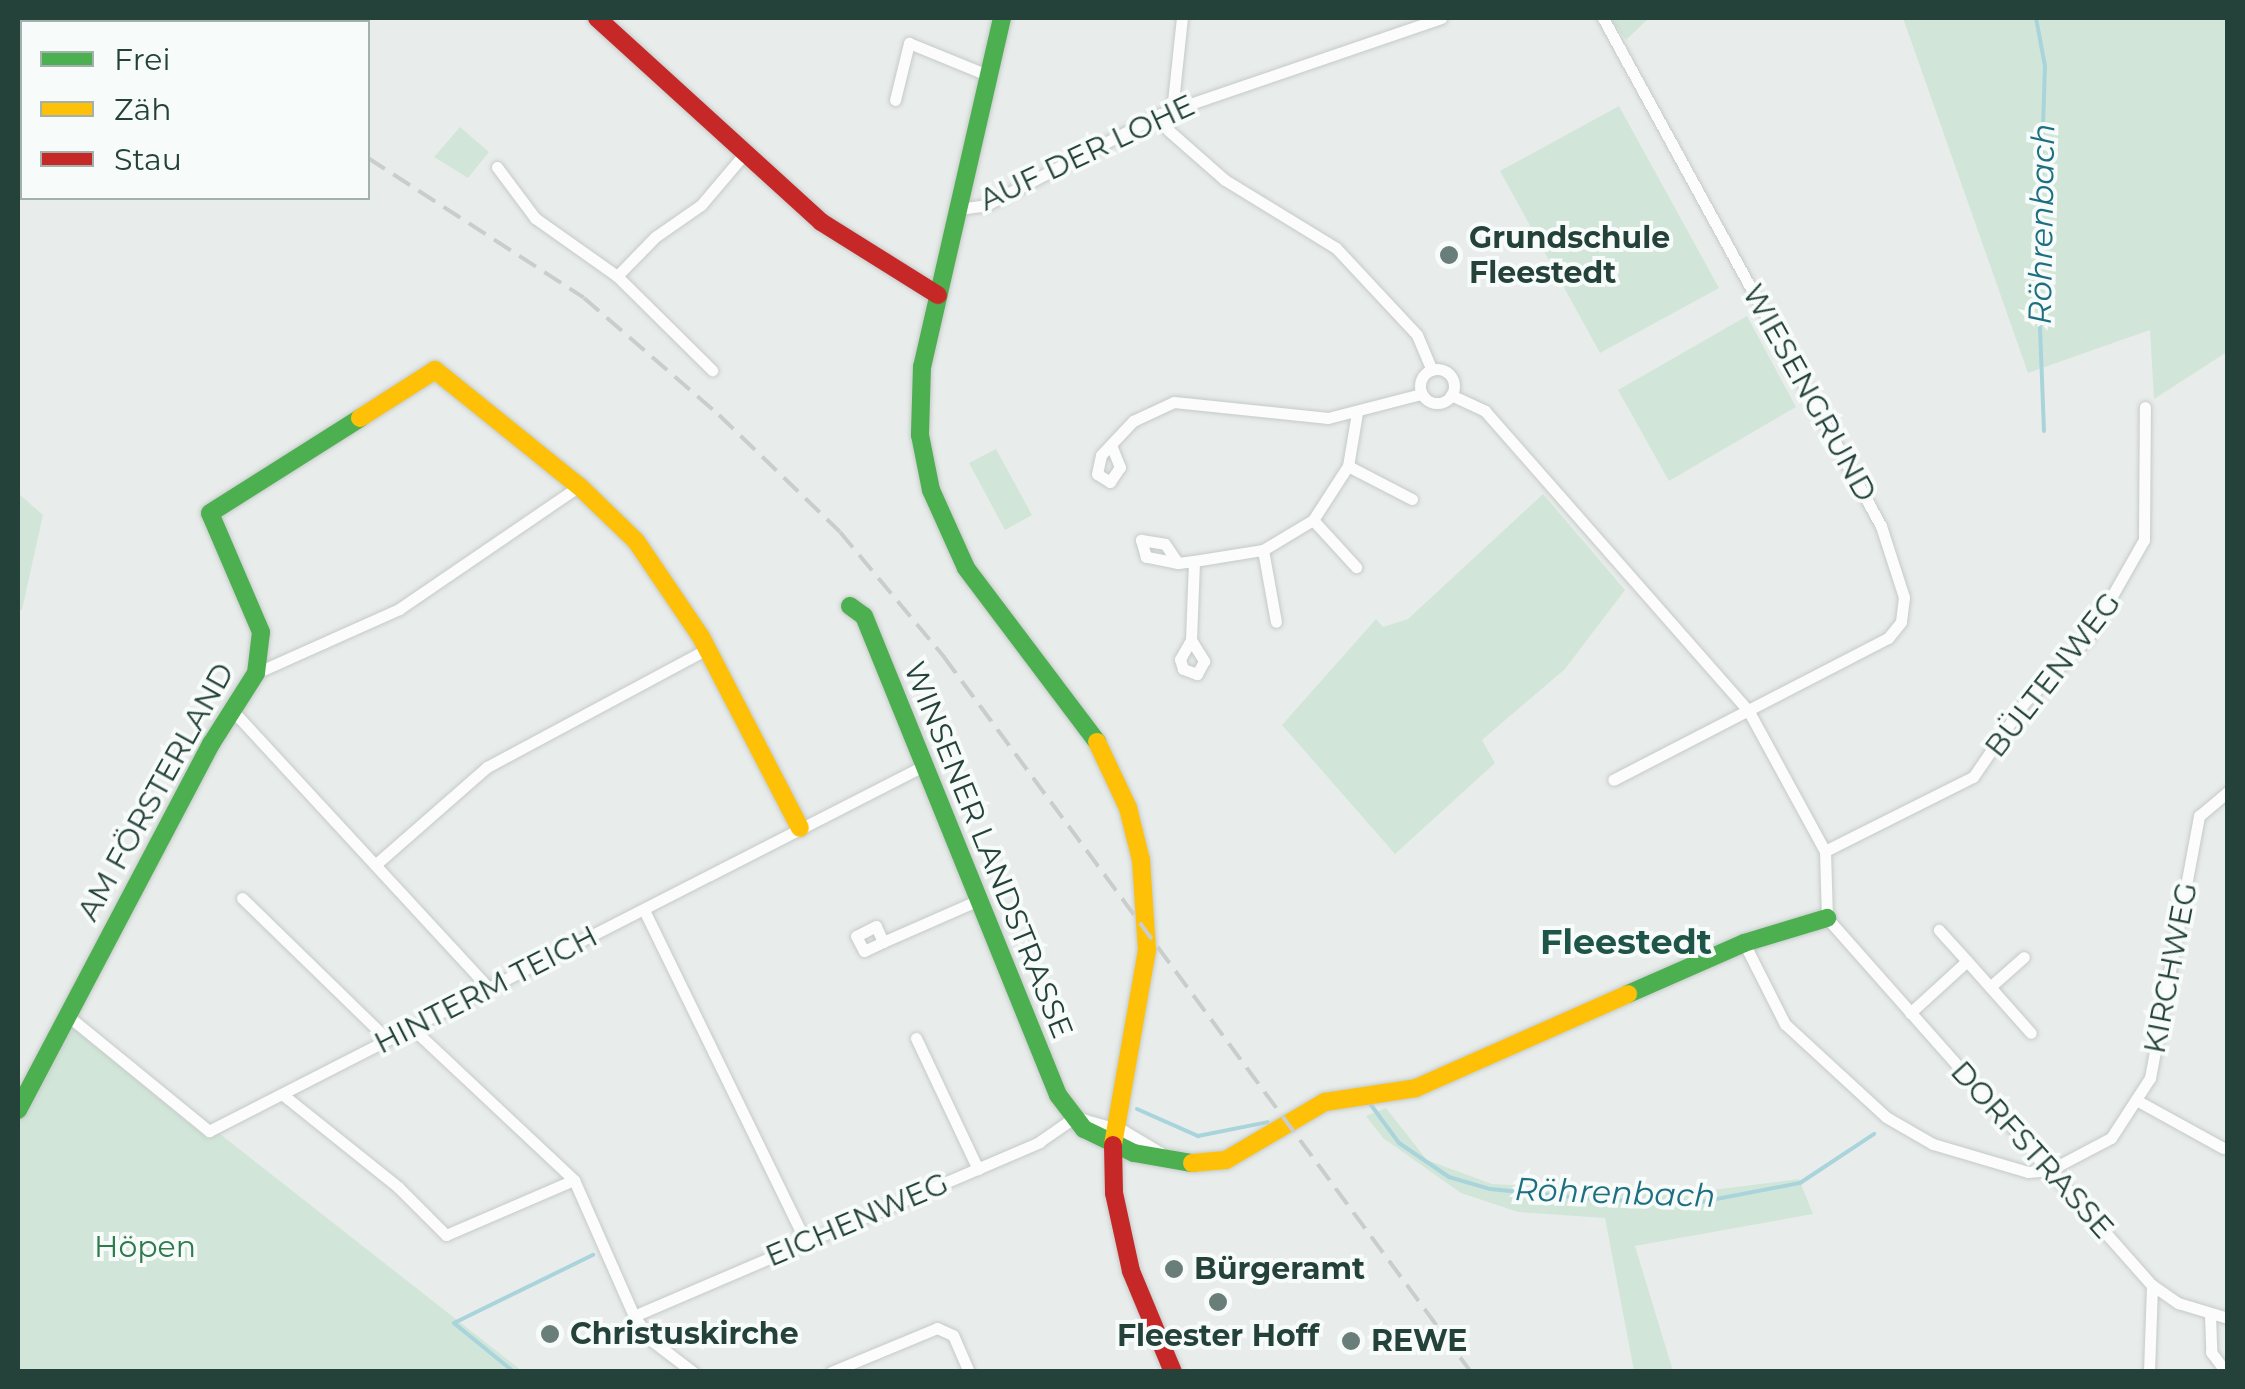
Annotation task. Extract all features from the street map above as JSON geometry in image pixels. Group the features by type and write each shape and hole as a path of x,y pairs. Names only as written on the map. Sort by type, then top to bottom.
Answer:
{"street":[{"path":"597,18 834,231 938,294"},
{"path":"1002,18 938,294 918,399 931,490 966,568 1089,726 1122,792 1142,860 1148,950 1113,1135 1121,1237 1173,1372"},
{"path":"1182,18 1167,112 1168,130 1224,180 1336,248 1417,335 1432,370 1450,376 1451,395"},
{"name":"AUF DER LOHE","path":"959,209 986,205 1167,112 1441,18"},
{"name":"WIESENGRUND","path":"1603,18 1882,526 1904,597 1901,622 1888,638 1613,780"},
{"path":"895,100 909,43 990,76"},
{"path":"618,276 655,237 701,205 746,152"},
{"path":"498,167 535,218 618,276 712,370"},
{"name":"AM FÖRSTERLAND","path":"18,1110 256,673 261,632 210,512 435,370 579,486 636,542 707,650 800,828"},
{"path":"1113,1135 1169,1158 1227,1160 1325,1102 1416,1088 1744,944 1827,918 1825,851 1748,710 1485,411 1451,395 1432,403 1422,394 1421,380 1432,370"},
{"path":"1111,445 1133,421 1174,402 1328,418 1357,414 1422,394"},
{"name":"BÜLTENWEG","path":"1825,851 1973,777 2024,703 2088,638 2144,540 2145,407"},
{"path":"1178,563 1263,550 1312,520 1348,466 1357,414"},
{"path":"1348,466 1412,499"},
{"path":"256,673 399,609 579,486"},
{"path":"1312,520 1356,567"},
{"path":"1263,550 1276,622"},
{"path":"1191,640 1194,561"},
{"name":"WINSENER LANDSTRASSE","path":"850,606 864,616 1058,1095 1075,1117 1113,1135"},
{"path":"375,865 487,767 707,650"},
{"path":"233,710 488,987"},
{"name":"HINTERM TEICH","path":"68,1016 209,1131 925,765"},
{"name":"KIRCHWEG","path":"2050,1170 2111,1138 2138,1101 2158,1052 2199,816 2228,792"},
{"path":"242,898 387,1039"},
{"path":"883,942 980,899"},
{"path":"644,910 806,1242"},
{"name":"DORFSTRASSE","path":"1827,918 2152,1285 2210,1314 2228,1318"},
{"path":"1939,930 2031,1033"},
{"path":"1744,944 1784,1024 1886,1117 1934,1144 2028,1172 2050,1170"},
{"path":"1990,986 2024,957"},
{"path":"1910,1014 1967,961"},
{"path":"411,1027 574,1180 634,1316 651,1340 693,1372"},
{"path":"916,1038 978,1168"},
{"path":"282,1094 398,1187 446,1236 574,1180"},
{"path":"2138,1101 2222,1148"},
{"name":"EICHENWEG","path":"634,1316 1052,1136 1075,1117"},
{"path":"2149,1372 2152,1285"},
{"path":"2210,1314 2211,1352 2226,1372"},
{"path":"831,1372 937,1328 953,1335 968,1372"}],"green space":[{"path":"1610,18 1649,18 1626,40"},
{"path":"1903,18 2227,18 2227,352 2154,399 2150,330 2028,373"},
{"path":"1619,106 1719,288 1600,353 1500,171"},
{"path":"460,127 489,152 468,178 434,157"},
{"path":"1747,316 1796,407 1669,481 1618,390"},
{"path":"996,449 1032,515 1005,530 969,463"},
{"path":"18,493 43,515 22,610 18,610"},
{"path":"1543,494 1625,590 1565,669 1482,740 1495,763 1395,854 1282,725 1376,619 1383,627 1408,619"},
{"name":"Höpen","path":"70,1025 207,1138 220,1134 522,1371 18,1372 18,1123"},
{"path":"1386,1108 1427,1160 1492,1184 1681,1194 1799,1179 1813,1214 1635,1246 1673,1371 1634,1371 1605,1218 1518,1212 1461,1193 1383,1138 1366,1116"}],"waterway":[{"name":"Röhrenbach","path":"2036,18 2045,66 2038,275 2044,431"},
{"name":"Röhrenbach","path":"1371,1105 1399,1143 1449,1177 1490,1189 1602,1200 1701,1202 1800,1183 1874,1134"},
{"name":"Röhrenbach","path":"1137,1109 1198,1136 1268,1122"},
{"path":"514,1372 454,1323 593,1255"}],"railway":[{"path":"75,18 82,20"},
{"path":"370,159 584,298 719,415 840,532 944,657 1471,1372"}],"traffic: fast":[{"path":"1002,18 922,366 920,435 931,490 966,568 1097,742"},
{"path":"18,1110 211,744 256,673 261,632 210,513 360,418"},
{"path":"850,606 864,616 1058,1095 1084,1129 1134,1153 1192,1163"},
{"path":"1628,994 1744,943 1827,918"}],"traffic: slow":[{"path":"360,418 435,370 579,486 636,541 701,637 800,828"},
{"path":"1097,742 1128,808 1141,860 1147,950 1113,1145"},
{"path":"1192,1163 1226,1160 1325,1102 1416,1088 1628,994"}],"traffic: jam":[{"path":"597,18 821,222 938,295"},
{"path":"1113,1145 1114,1193 1131,1271 1173,1372"}],"place":[{"name":"Grundschule Fleestedt","path":"1449,255"},
{"name":"Bürgeramt","path":"1174,1269"},
{"name":"Fleester Hoff","path":"1218,1302"},
{"name":"Christuskirche","path":"550,1334"},
{"name":"REWE","path":"1351,1341"}],"district":[{"name":"Fleestedt","path":"1626,942"}]}
